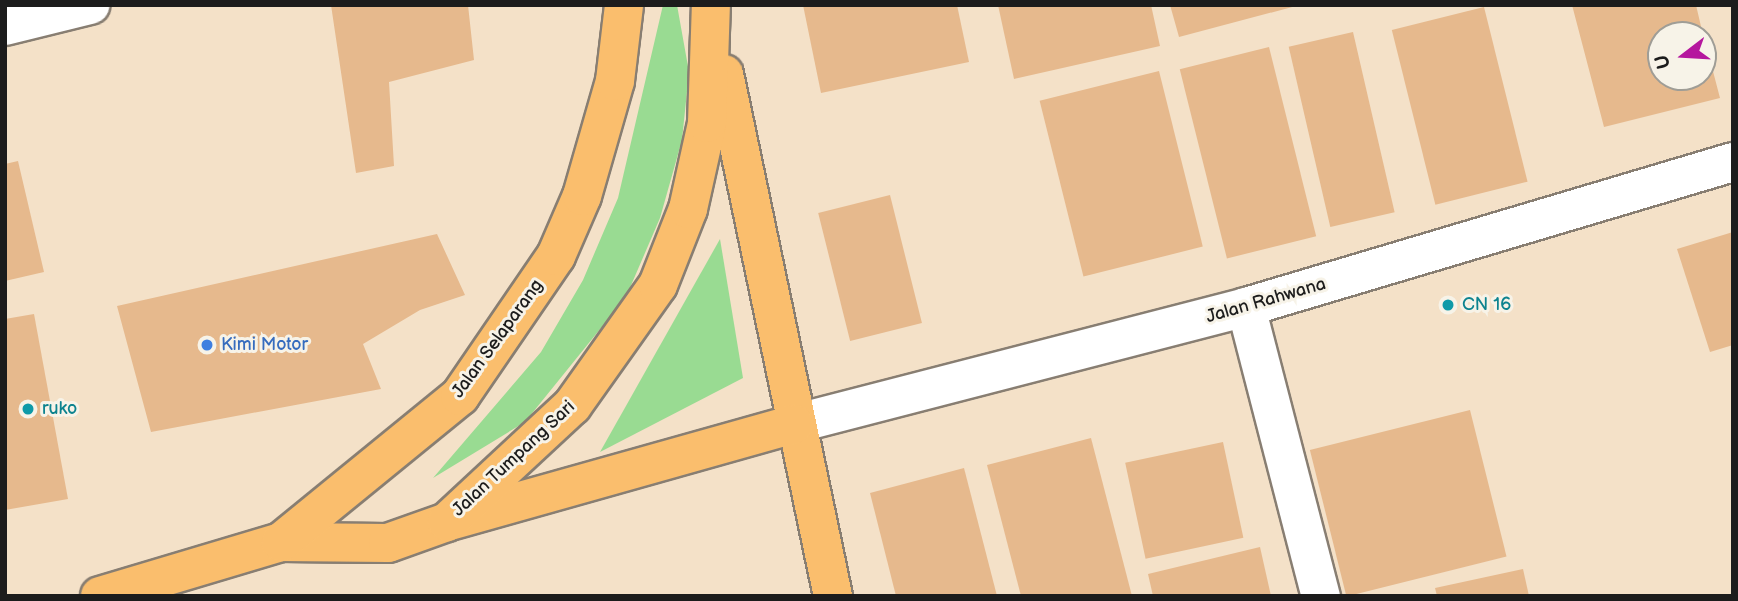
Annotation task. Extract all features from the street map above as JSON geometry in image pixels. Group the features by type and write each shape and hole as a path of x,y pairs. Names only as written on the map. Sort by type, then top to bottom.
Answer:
{"main road":[{"name":"Jalan Selaparang","path":"100,596 281,542 460,396 533,292 582,196 601,135 624,5"},
{"name":"Jalan Tumpang Sari","path":"281,542 388,543 447,522 572,406 658,285 688,209 707,123 711,6"},
{"name":"Jalan Tumpang Sari","path":"711,6 794,424 833,596"},
{"path":"447,522 794,424"}],"street":[{"path":"5,26 90,5"},
{"name":"Jalan Rahwana","path":"794,424 1246,307 1733,162"},
{"path":"1246,307 1321,596"}],"green space":[{"path":"663,5 677,5 689,72 682,140 660,218 626,297 525,422 433,478 541,352 583,280 618,198"},
{"path":"720,239 743,378 600,452"}],"building":[{"path":"331,5 468,5 474,60 389,82 394,166 356,173"},
{"path":"803,5 957,5 969,62 821,93"},
{"path":"998,5 1151,5 1160,46 1014,79"},
{"path":"1170,5 1295,5 1296,6 1179,37"},
{"path":"1572,5 1696,5 1700,21 1647,21 1647,91 1717,91 1717,87 1720,98 1604,127"},
{"path":"1484,7 1528,182 1435,205 1392,30"},
{"path":"1353,32 1395,212 1330,227 1289,47"},
{"path":"1269,47 1316,236 1227,258 1180,69"},
{"path":"1159,71 1203,247 1083,276 1040,101"},
{"path":"18,161 44,272 5,281 5,164"},
{"path":"890,195 922,323 850,341 818,213"},
{"path":"1733,232 1733,345 1710,352 1677,249"},
{"path":"437,234 465,295 420,310 363,344 381,389 151,432 117,306"},
{"name":"ruko","path":"34,314 68,499 5,510 5,319"},
{"path":"1470,410 1507,557 1346,596 1310,450"},
{"path":"1091,438 1132,596 1021,596 987,465"},
{"path":"1223,442 1243,538 1146,559 1125,463"},
{"path":"964,468 997,596 896,596 870,493"},
{"path":"1260,547 1271,596 1153,596 1148,574"},
{"path":"1523,569 1529,596 1437,596 1435,588"}],"place":[{"name":"CN 16","path":"1448,305"},
{"name":"Kimi Motor","path":"207,345"},
{"name":"ruko","path":"28,409"}]}
